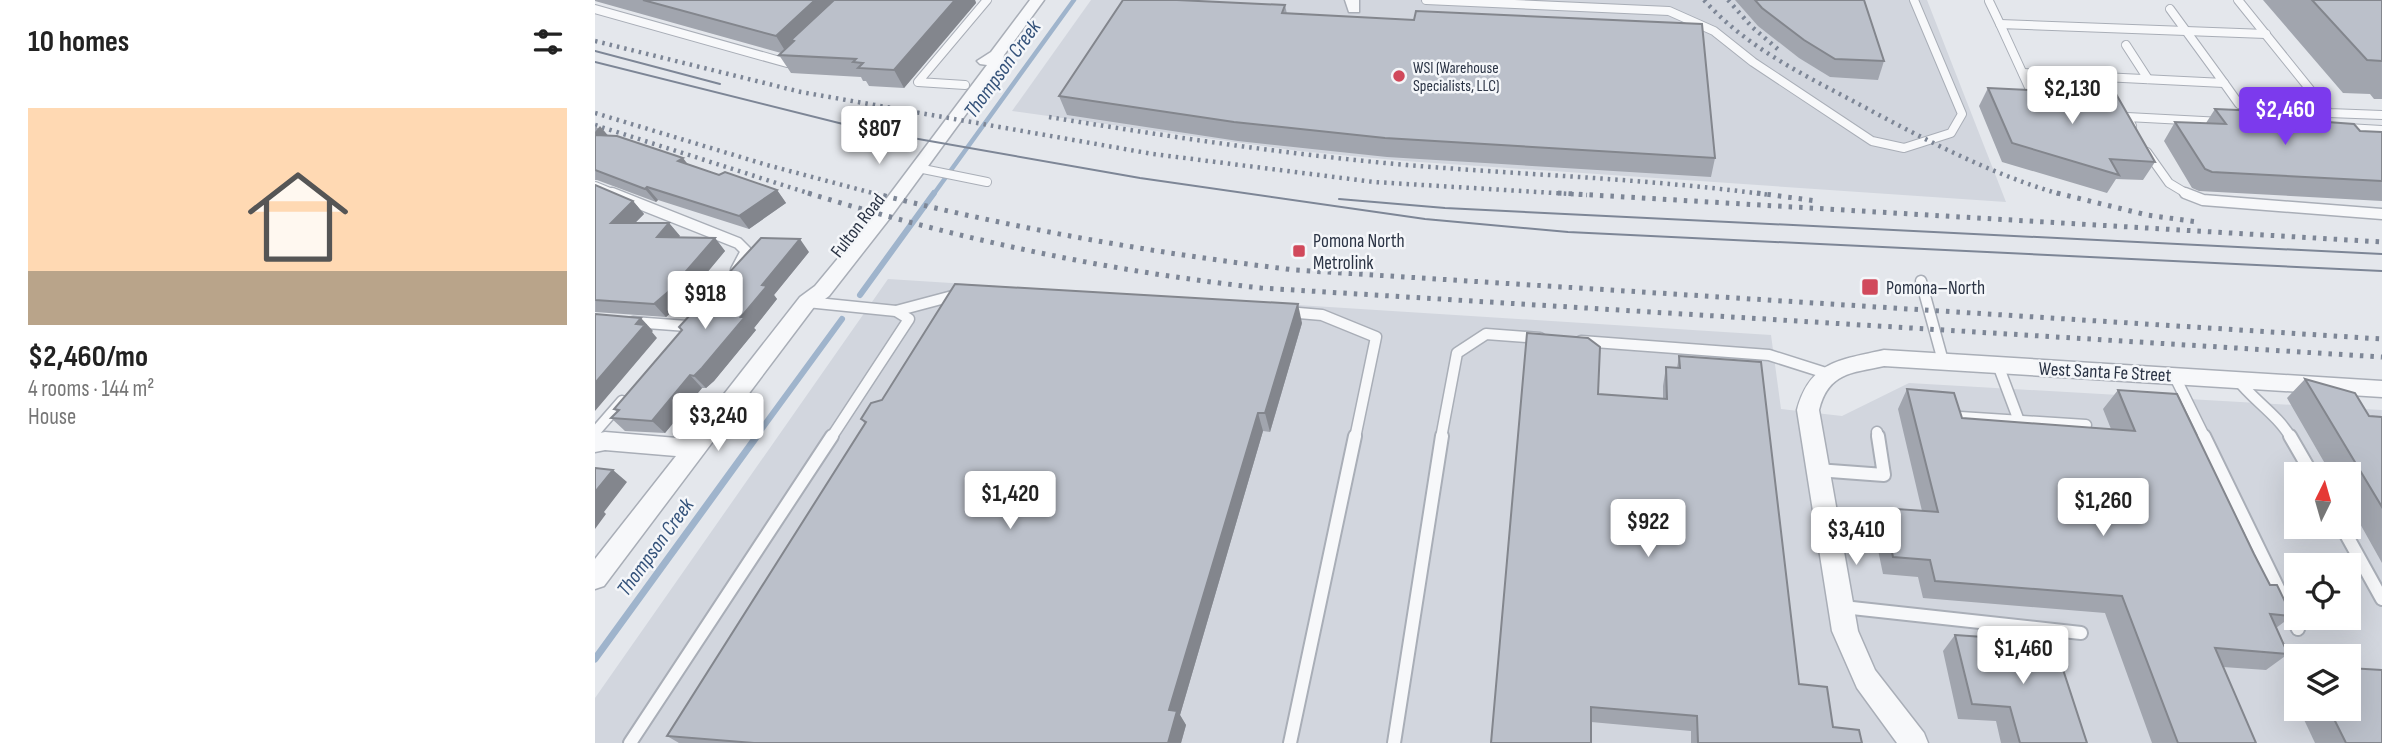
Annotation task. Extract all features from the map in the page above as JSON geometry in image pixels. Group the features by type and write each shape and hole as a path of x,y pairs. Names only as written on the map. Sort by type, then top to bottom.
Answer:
{"street":[{"name":"Fulton Road","path":"807,302 807,289 982,63 996,55 1037,0"},
{"name":"Fulton Road","path":"595,578 807,302 822,290 923,169 997,62 996,55"},
{"name":"West Santa Fe Street","path":"1829,374 1884,358 2382,389"},
{"path":"1829,374 1815,386 1808,410 1845,631 1866,679 1914,743"},
{"path":"595,443 605,441 695,447"}],"lane":[{"path":"965,85 918,82 987,0"},
{"path":"1426,0 1669,11 1689,16 1872,141 1904,148 1951,133 1962,114 1914,0"},
{"path":"2238,0 2329,113 2382,116"},
{"path":"1989,1 2033,96"},
{"path":"595,9 787,63 797,54"},
{"path":"2170,9 2239,104"},
{"path":"2000,24 2266,34"},
{"path":"2126,45 2148,79"},
{"path":"2022,73 2224,83"},
{"path":"2234,122 2127,117 2164,181 2203,200 2382,214"},
{"path":"2342,128 2382,130"},
{"path":"923,169 987,182"},
{"path":"595,186 738,243 745,251 741,264 732,274"},
{"path":"1921,281 1943,361"},
{"path":"807,302 896,311 953,294 970,295"},
{"path":"630,743 909,318 896,311"},
{"path":"1270,312 1322,315 1376,337 1290,743"},
{"path":"678,336 696,316"},
{"path":"621,321 687,326"},
{"path":"1394,743 1431,493 1457,353 1486,334 1553,339"},
{"path":"1566,340 1769,355 1829,374"},
{"path":"1998,365 2019,421"},
{"path":"2174,375 2284,600"},
{"path":"2237,379 2249,396 2286,429 2305,462"},
{"path":"595,432 625,397"},
{"path":"1960,417 2086,425"},
{"path":"1817,470 1885,475 1877,432"},
{"path":"2349,539 2382,599"},
{"path":"1840,607 2081,633"}],"shaded area":[{"path":"1091,0 1927,0 2006,202 1405,161 1299,151 1012,111"},
{"path":"888,279 1771,335 1781,409 1842,416 1909,383 2382,410 2382,743 595,743 595,698"}],"building":[{"path":"643,0 815,0 776,36"},
{"path":"834,0 955,0 894,70 858,68 863,63 853,62 856,59 779,55 794,41 791,40"},
{"path":"1123,0 1285,5 1282,13 1414,20 1416,11 1702,24 1715,158 1385,138 1234,122 1059,96"},
{"path":"1755,0 1864,0 1884,61 1835,59 1804,40"},
{"path":"2312,0 2382,0 2382,61 2367,60"},
{"path":"1988,88 2116,94 2155,162 2110,159 2119,175 2012,143"},
{"path":"2215,109 2282,112 2287,119 2354,124 2360,131 2382,132 2382,181 2212,172 2205,169 2175,122 2226,124"},
{"path":"595,135 617,136 683,158 678,161 719,175 725,172 777,190 739,216 647,187 645,189 595,170"},
{"path":"595,185 633,201 611,223 669,223 657,237 715,238 668,292 654,304 595,300"},
{"path":"761,238 800,239 762,285 767,286 741,317 745,317 702,368 694,376 690,375 652,421 611,418 619,410 614,409 682,330 679,327"},
{"path":"955,284 1298,304 1265,413 1258,413 1169,710 1177,711 1168,743 754,743 667,736 866,422 861,419 871,403 882,400"},
{"path":"595,314 641,318 636,324 645,325 595,383"},
{"path":"1527,333 1588,338 1600,347 1598,394 1667,399 1666,367 1680,368 1679,356 1761,362 1799,684 1827,687 1833,727 1859,730 1862,743 1698,743 1697,716 1591,707 1591,743 1491,743"},
{"path":"2305,379 2355,393 2369,416 2382,417 2382,507 2361,472 2361,462 2355,462"},
{"path":"1907,389 1954,393 1962,418 2135,431 2118,390 2177,394 2270,585 2277,585 2284,599 2284,615 2270,614 2284,645 2284,654 2215,648 2256,743 2178,743 2122,596 1935,581 1930,560 1893,557 1883,508 1938,512"},
{"path":"595,468 613,470 595,492"},
{"path":"1955,635 2054,642 2087,743 2020,743 2010,707 1972,704"},
{"path":"2361,669 2382,670 2382,743 2346,743 2335,721 2361,721"}],"waterway":[{"name":"Thompson Creek","path":"933,195 1074,0"},
{"name":"Thompson Creek","path":"860,295 934,193"},
{"name":"Thompson Creek","path":"755,438 842,319"},
{"name":"Thompson Creek","path":"595,659 757,436"}],"tram line":[{"path":"595,51 720,84"},
{"path":"595,62 867,130 1140,178 1425,219 1568,232 2382,271"},
{"path":"1339,199 1445,208 2382,254"}],"railway":[{"path":"1704,0 1755,45 1813,80 1955,154 2008,177 2063,195"},
{"path":"1728,0 1752,27 1780,51"},
{"path":"595,41 801,92 1153,154 1374,182 1587,195"},
{"path":"595,113 767,165 880,195"},
{"path":"1049,117 1352,160 1583,177 1770,195"},
{"path":"595,125 814,195"},
{"path":"808,193 976,239 1089,263 1261,288 2382,357"},
{"path":"873,193 1083,238 1188,256 1295,270 2382,339"},
{"path":"1558,193 2382,242"},
{"path":"1757,193 1817,201"},
{"path":"2057,193 2147,215 2198,222"}],"place":[{"name":"WSI (Warehouse Specialists, LLC)","path":"1399,76"},
{"name":"Pomona North Metrolink","path":"1299,251"},
{"name":"Pomona–North","path":"1870,287"}]}
